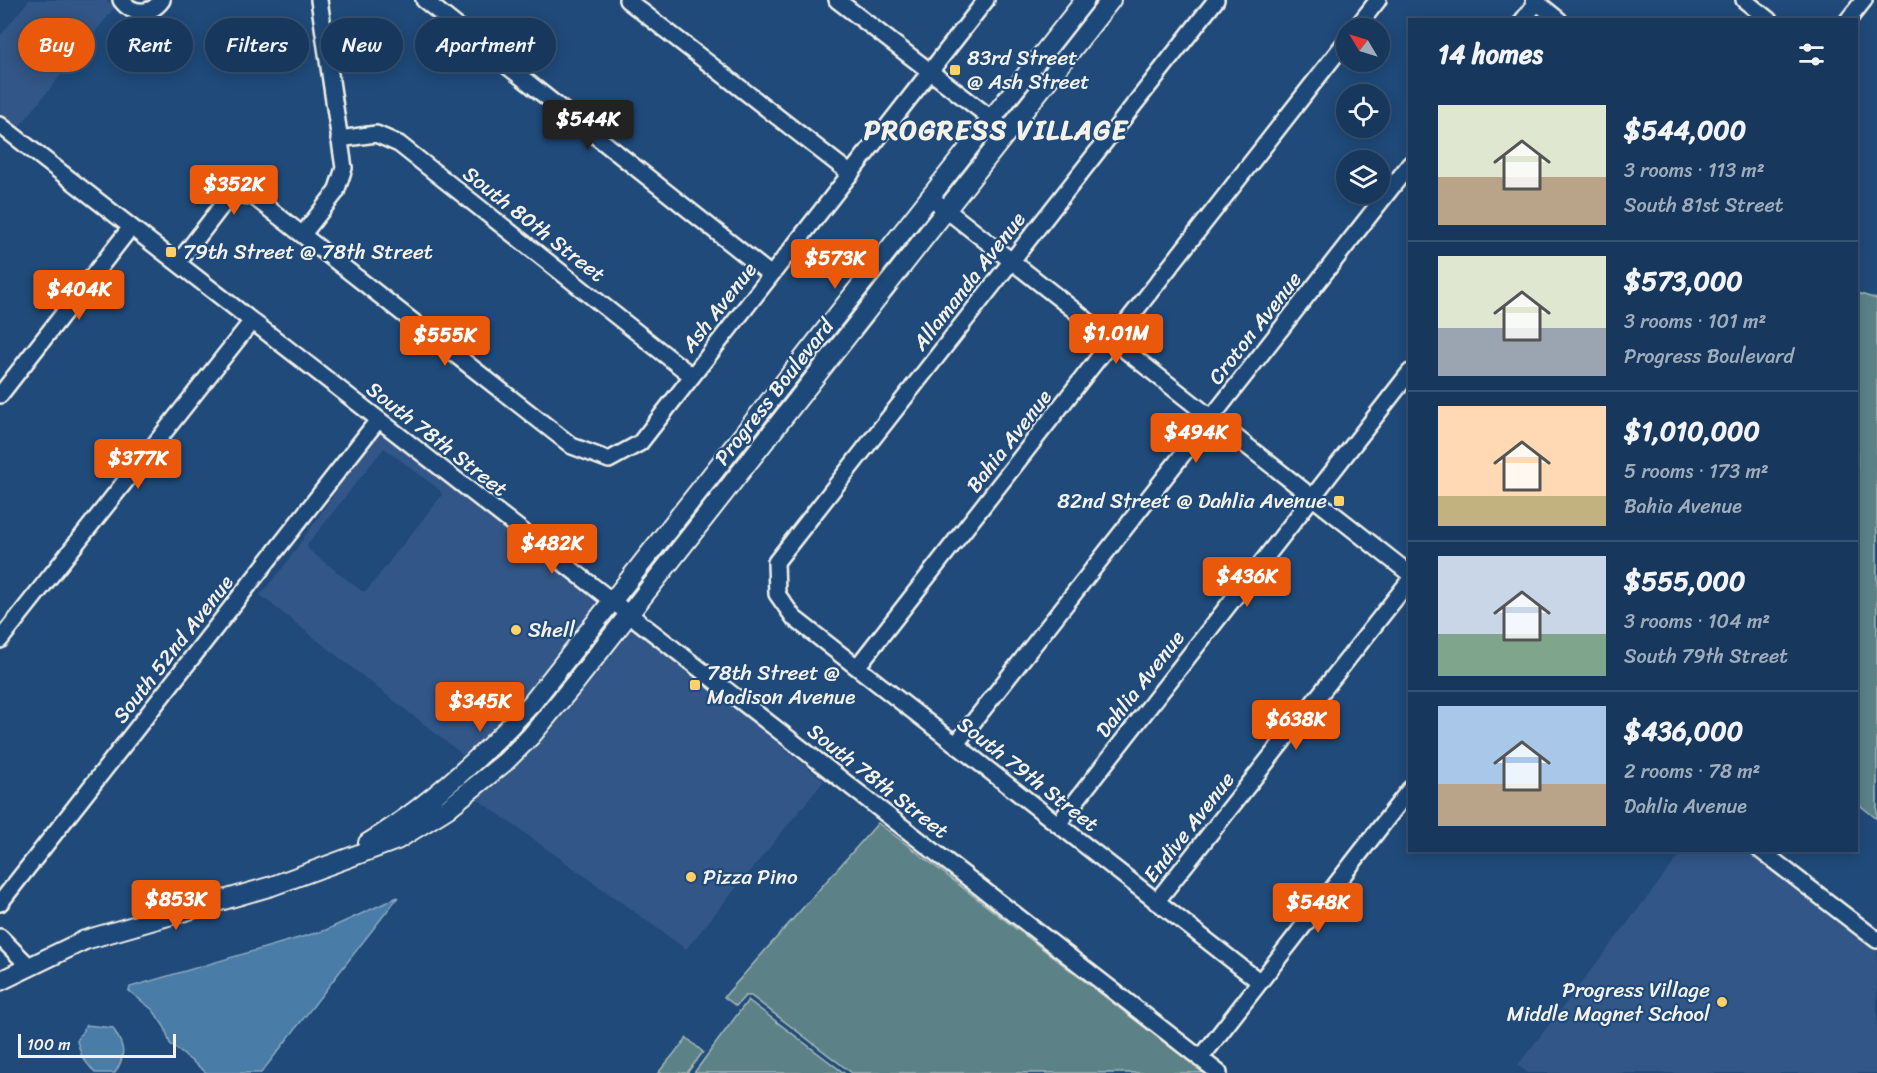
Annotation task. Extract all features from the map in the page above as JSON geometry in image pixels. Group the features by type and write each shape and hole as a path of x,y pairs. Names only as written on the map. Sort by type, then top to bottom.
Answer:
{"main road":[{"name":"Progress Boulevard","path":"341,860 407,818 495,743 532,703 1085,0"},
{"name":"Progress Boulevard","path":"341,860 380,848 404,836 447,808 505,762 531,736 1111,0"},
{"path":"770,401 786,414"},
{"path":"0,981 85,940 272,886 341,860"}],"street":[{"path":"121,0 129,8 144,12 152,9 162,0"},
{"path":"178,262 224,203 238,194 254,197 303,234 336,192 344,168 319,0"},
{"path":"424,0 771,275"},
{"path":"627,0 851,174"},
{"path":"837,0 1007,132"},
{"name":"Ash Avenue","path":"303,234 572,446 609,460 640,443 986,0"},
{"name":"Allamanda Avenue","path":"777,594 776,562 1216,0"},
{"path":"1364,18 1378,0"},
{"path":"1744,0 1766,18"},
{"path":"1850,18 1864,0"},
{"path":"1524,18 1535,1 1556,18"},
{"name":"Bahia Avenue","path":"857,667 1114,342 1336,54"},
{"name":"South 78th Street","path":"3,134 178,262 1219,1073"},
{"name":"South 80th Street","path":"339,139 376,134 399,144 692,376"},
{"name":"Croton Avenue","path":"956,744 1408,167"},
{"path":"930,197 1408,572"},
{"path":"0,395 131,227"},
{"path":"0,640 252,321"},
{"name":"Dahlia Avenue","path":"1058,824 1408,375"},
{"name":"South 52nd Avenue","path":"0,903 378,420"},
{"name":"Endive Avenue","path":"1156,902 1408,583"},
{"name":"South 79th Street","path":"777,594 794,618 1260,982"},
{"path":"1200,1059 1408,792"},
{"path":"1763,852 1877,940"},
{"path":"0,937 29,966"}],"shaded area":[{"path":"29,0 106,0 115,7 95,32 95,18 18,18 18,72 63,72 17,130 0,118 0,36"},
{"path":"380,428 605,602 530,696 468,759 260,595 285,565","holes":["384,448 440,490 442,495 367,590 363,592 309,550 307,545"]},
{"path":"630,622 824,781 686,949 473,796"},
{"name":"Progress Village Middle Magnet School","path":"1682,852 1760,852 1877,939 1877,1073 1528,1073 1518,1065"},
{"path":"398,897 261,1073 207,1073 170,1044 165,1028 153,1010 129,991 130,987 326,930"},
{"path":"86,1025 113,1028 123,1050 115,1073 95,1073 82,1057 77,1041"}],"green space":[{"path":"1858,293 1877,299 1877,819 1858,804"},
{"path":"878,823 1204,1073 852,1073 751,996 745,996 736,1006 724,997"},
{"path":"748,1000 844,1073 694,1073"},
{"path":"687,1038 703,1052 687,1073 658,1073"}],"place":[{"name":"83rd Street @ Ash Street","path":"955,70"},
{"name":"79th Street @ 78th Street","path":"171,252"},
{"name":"82nd Street @ Dahlia Avenue","path":"1339,501"},
{"name":"Shell","path":"516,630"},
{"name":"78th Street @ Madison Avenue","path":"695,685"},
{"name":"Pizza Pino","path":"691,877"},
{"name":"Progress Village Middle Magnet School","path":"1722,1002"}],"district":[{"name":"PROGRESS VILLAGE","path":"996,130"}]}
